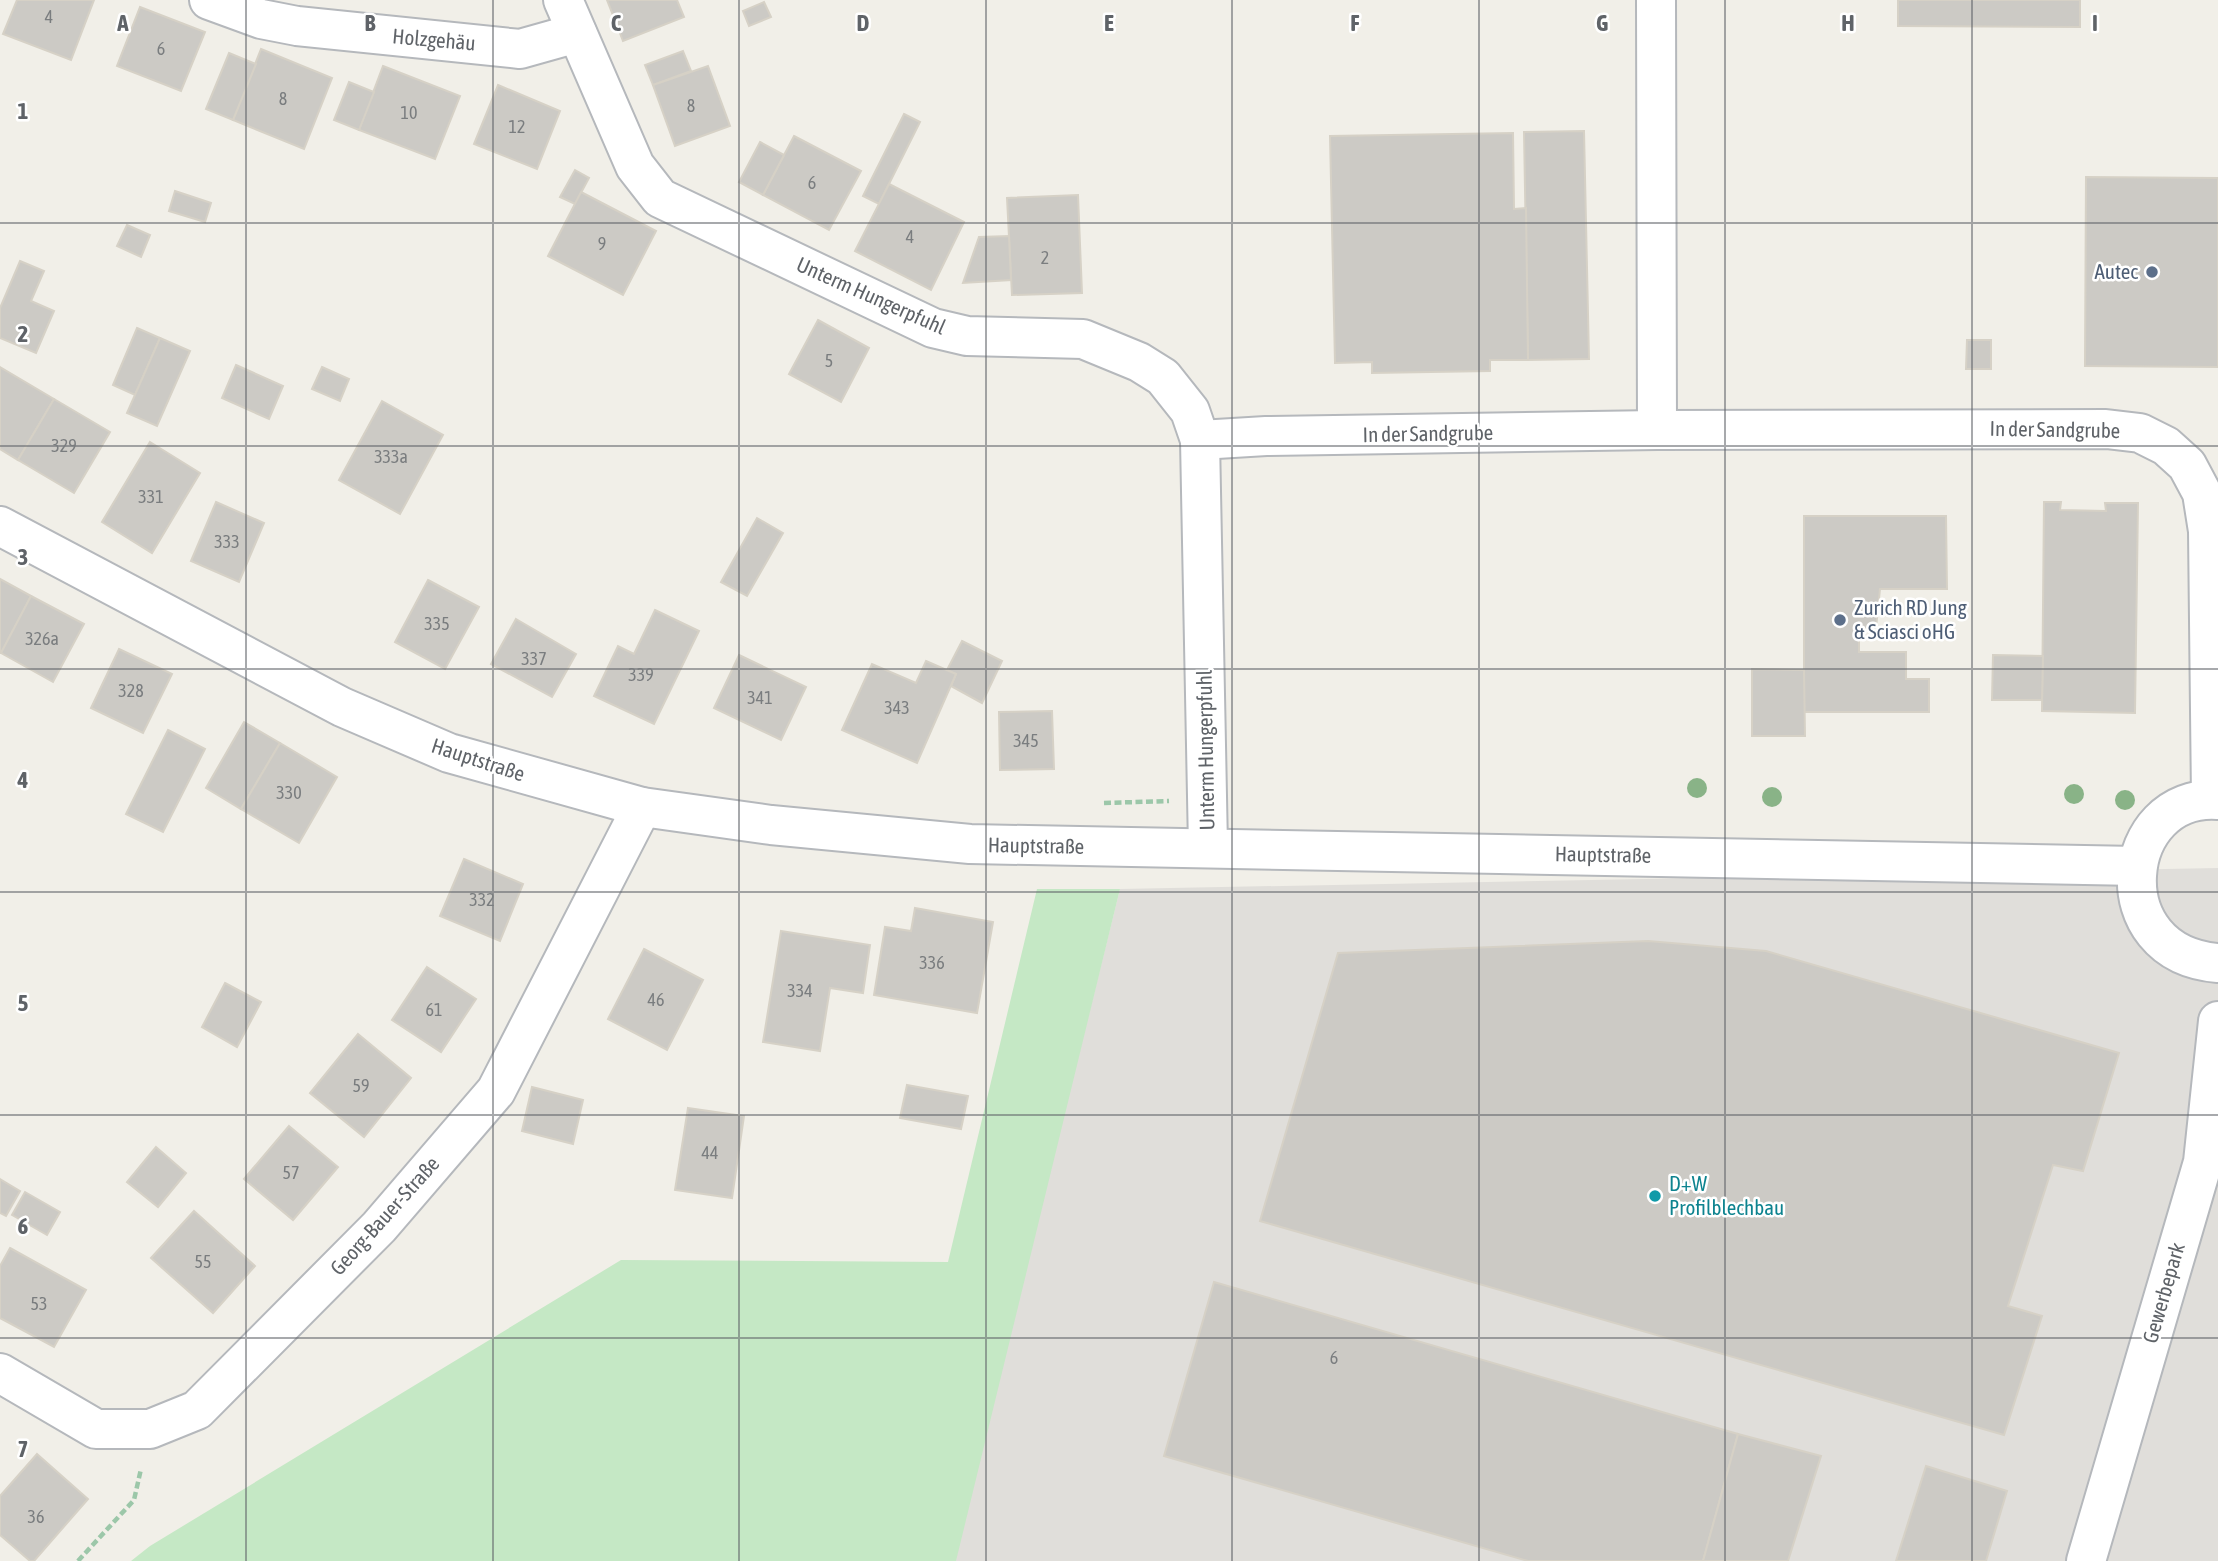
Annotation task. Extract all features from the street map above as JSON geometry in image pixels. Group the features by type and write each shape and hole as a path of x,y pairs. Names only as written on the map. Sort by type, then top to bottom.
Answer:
{"street":[{"name":"Holzgehäu","path":"209,0 261,19 298,26 520,49 570,16"},
{"path":"1656,0 1657,430"},
{"name":"Unterm Hungerpfuhl","path":"570,16 635,166 660,198 933,328 967,336 1083,339 1139,362 1163,377 1189,411 1200,440 1208,847"},
{"name":"In der Sandgrube","path":"1200,440 1266,436 1657,430 2106,429 2140,433 2166,446 2188,465 2202,494 2208,531 2214,800"},
{"name":"Hauptstraße","path":"0,526 342,707 449,753 642,807 771,825 970,844 2137,866"},
{"path":"2214,800 2190,804 2171,813 2155,828 2137,866 2138,902 2156,935 2185,957 2218,963"},
{"name":"Georg-Bauer-Straße","path":"0,1373 96,1429 150,1429 197,1410 379,1227 496,1091 642,807"},
{"name":"Gewerbepark","path":"2086,1561 2203,1162 2218,1021"}],"path":[{"path":"78,1561 134,1500 150,1429"}],"shaded area":[{"path":"2218,868 2218,1561 953,1561 1120,889"}],"green space":[{"path":"1037,889 1120,889 956,1561 131,1561 150,1546 621,1260 948,1262"}],"building":[{"path":"17,0 94,0 71,60 3,34"},
{"path":"607,0 677,0 684,17 623,41"},
{"path":"1898,0 2080,0 2080,27 1898,26"},
{"path":"764,2 771,17 749,26 743,11"},
{"path":"140,7 205,32 181,91 117,66"},
{"path":"261,49 332,78 304,149 233,120"},
{"path":"683,51 691,71 653,85 645,65"},
{"path":"229,53 256,64 233,120 206,109"},
{"path":"383,66 460,96 435,159 359,130"},
{"path":"708,66 730,126 675,146 653,85"},
{"path":"349,82 374,92 359,130 334,120"},
{"path":"498,85 560,111 537,169 474,144"},
{"path":"904,114 920,122 879,204 863,196"},
{"path":"1584,131 1589,359 1528,360 1524,132"},
{"path":"1513,133 1514,209 1526,208 1528,360 1490,360 1490,371 1372,373 1372,362 1335,363 1330,136"},
{"path":"794,136 861,171 829,230 763,195"},
{"path":"760,142 784,155 763,195 739,182"},
{"path":"575,170 589,178 575,204 560,197"},
{"name":"Autec","path":"2086,177 2218,178 2218,367 2085,366"},
{"path":"889,184 964,222 931,290 855,251"},
{"path":"175,191 211,203 205,222 169,211"},
{"path":"581,192 656,231 623,295 548,256"},
{"path":"1078,195 1082,293 1012,295 1007,198"},
{"path":"127,225 150,235 141,257 117,246"},
{"path":"1009,236 1011,280 963,283 979,237"},
{"path":"20,261 44,271 31,301 54,311 36,353 0,338 0,308"},
{"path":"818,320 869,348 841,402 789,374"},
{"path":"137,328 160,338 135,395 113,385"},
{"path":"160,338 190,351 157,426 127,413"},
{"path":"1967,340 1991,340 1991,369 1966,369"},
{"path":"236,365 283,386 269,419 222,398"},
{"path":"0,367 54,399 18,460 0,449"},
{"path":"322,367 349,379 340,401 312,389"},
{"path":"54,399 110,432 74,493 18,460"},
{"path":"382,401 443,435 400,514 339,480"},
{"path":"150,442 200,473 152,553 102,522"},
{"path":"216,502 264,523 239,582 191,561"},
{"path":"2044,502 2061,502 2060,510 2106,511 2105,503 2138,503 2135,713 2042,711"},
{"name":"Zurich RD Jung & Sciasci oHG","path":"1804,516 1946,516 1947,589 1880,589 1876,628 1859,628 1859,652 1906,652 1906,679 1929,679 1929,712 1804,712"},
{"path":"757,518 783,533 747,596 721,582"},
{"path":"0,579 31,596 1,653 0,653"},
{"path":"428,580 479,607 445,669 395,642"},
{"path":"31,596 84,624 53,682 1,653"},
{"path":"655,610 699,631 654,724 594,696 618,646 634,654"},
{"path":"516,619 576,654 552,697 491,664"},
{"path":"962,641 1002,661 982,703 951,686 956,674 947,670"},
{"path":"119,649 172,674 143,733 91,708"},
{"path":"739,655 806,687 781,740 714,708"},
{"path":"1993,655 2043,656 2042,700 1992,700"},
{"path":"926,661 956,674 917,763 842,730 872,664 916,683"},
{"path":"1752,669 1804,670 1805,736 1752,736"},
{"path":"1052,711 1054,769 1000,770 999,712"},
{"path":"244,722 280,743 241,809 206,788"},
{"path":"168,730 205,749 163,832 126,814"},
{"path":"280,743 337,777 299,843 241,809"},
{"path":"464,859 523,884 500,941 440,916"},
{"path":"915,908 993,922 977,1013 874,995 885,927 911,931"},
{"path":"781,931 870,945 863,993 830,988 820,1051 763,1042"},
{"name":"D+W Profilblechbau","path":"1648,941 1766,951 2119,1053 2083,1171 2053,1165 2008,1306 2042,1316 2004,1435 1260,1221 1338,953"},
{"path":"644,949 703,980 667,1050 608,1019"},
{"path":"427,967 476,999 441,1052 392,1020"},
{"path":"225,983 261,1002 237,1047 202,1027"},
{"path":"358,1034 411,1078 364,1137 310,1093"},
{"path":"907,1085 968,1096 961,1129 900,1118"},
{"path":"532,1087 583,1100 573,1144 522,1131"},
{"path":"688,1108 744,1116 732,1198 675,1190"},
{"path":"289,1126 338,1167 293,1220 244,1179"},
{"path":"156,1147 186,1173 158,1207 127,1182"},
{"path":"0,1179 20,1191 6,1216 0,1213"},
{"path":"25,1192 60,1212 47,1235 12,1215"},
{"path":"194,1211 255,1266 213,1313 151,1258"},
{"path":"10,1248 86,1290 54,1347 0,1318 0,1266"},
{"path":"1214,1282 1738,1434 1703,1561 1528,1561 1164,1456"},
{"path":"1738,1434 1821,1456 1788,1561 1703,1561"},
{"path":"37,1454 88,1499 34,1561 30,1561 0,1535 0,1496"},
{"path":"1926,1466 2007,1491 1986,1561 1896,1561"}],"place":[{"name":"Autec","path":"2152,272"},
{"name":"Zurich RD Jung & Sciasci oHG","path":"1840,620"},
{"name":"D+W Profilblechbau","path":"1655,1196"}]}
